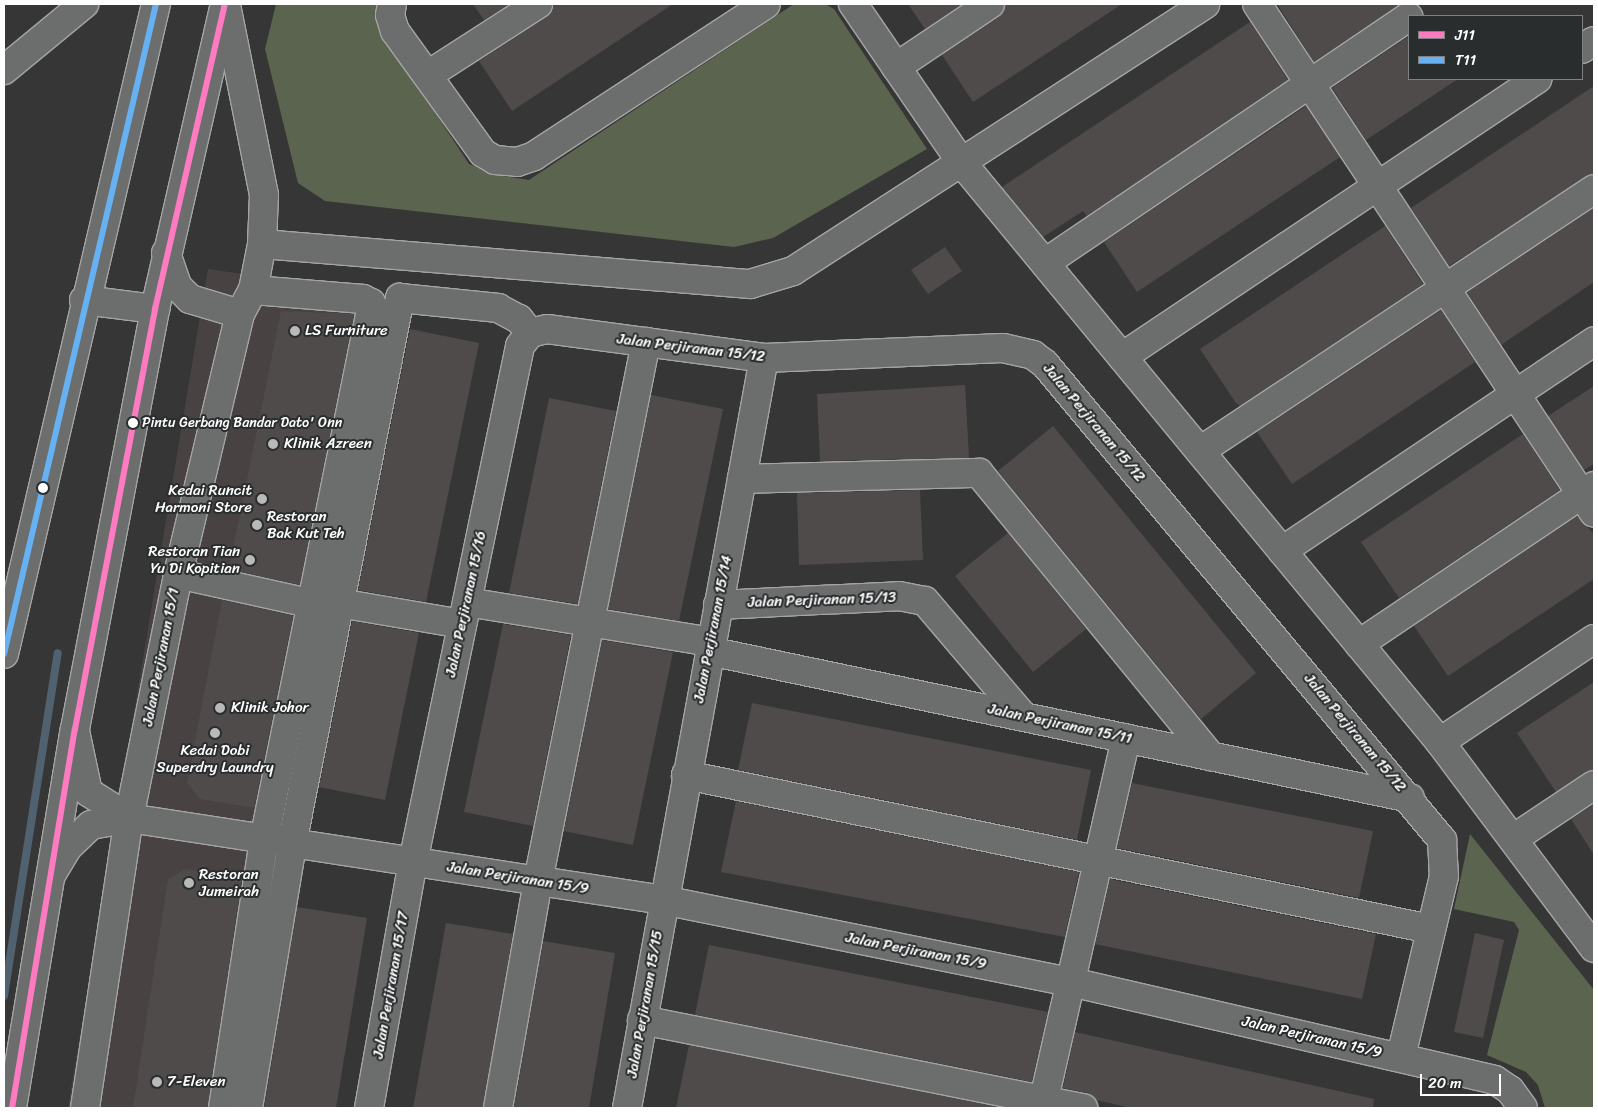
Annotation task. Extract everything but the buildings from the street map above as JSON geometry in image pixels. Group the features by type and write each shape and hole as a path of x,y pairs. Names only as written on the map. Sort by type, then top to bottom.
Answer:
{"street":[{"path":"4,70 84,4"},
{"path":"4,654 84,300 156,4"},
{"path":"12,1108 75,728 155,309 166,253 225,4"},
{"name":"Jalan Perjiranan 15/1","path":"85,1108 129,818 178,574 240,314 253,290 262,244 264,196 225,4"},
{"path":"392,4 390,15 394,31 483,152 495,160 517,162 534,156 766,4"},
{"path":"428,75 538,4"},
{"path":"853,4 962,163 1440,742 1592,939"},
{"path":"896,67 990,4"},
{"path":"262,244 750,284 793,272 1205,4"},
{"path":"1257,4 1516,394 1590,498 1359,644"},
{"path":"1413,15 1429,4"},
{"path":"1045,263 1408,18"},
{"path":"1583,48 1594,40"},
{"path":"1122,357 1536,80"},
{"path":"1200,451 1594,189"},
{"path":"166,253 178,287 190,299 240,314"},
{"path":"223,1108 264,840 313,604 370,303 253,290"},
{"path":"248,1108 292,844 400,298 498,308 519,319 532,336"},
{"path":"84,300 155,309"},
{"name":"Jalan Perjiranan 15/12","path":"532,336 646,342 764,358 1003,348 1033,355 1410,798 1442,840 1446,855 1401,1057"},
{"name":"Jalan Perjiranan 15/16","path":"413,862 465,613 532,336"},
{"path":"498,1108 538,881 646,342"},
{"path":"1282,550 1594,342"},
{"name":"Jalan Perjiranan 15/14","path":"663,900 764,358"},
{"path":"742,479 979,473 1211,756"},
{"path":"178,574 313,604"},
{"name":"Jalan Perjiranan 15/13","path":"718,605 899,596 924,601 1023,716"},
{"name":"Jalan Perjiranan 15/11","path":"339,603 590,622 1410,798"},
{"path":"1440,742 1594,639"},
{"path":"75,728 88,792 129,818"},
{"path":"1043,1104 1126,738"},
{"path":"686,775 1098,858 1430,929"},
{"path":"1513,839 1594,785"},
{"path":"51,875 67,848 90,825 129,818"},
{"name":"Jalan Perjiranan 15/9","path":"129,818 663,900 1072,982 1495,1080 1510,1090 1522,1108"},
{"name":"Jalan Perjiranan 15/17","path":"369,1108 413,862"},
{"name":"Jalan Perjiranan 15/15","path":"627,1108 663,900"},
{"path":"642,1020 1043,1104 1083,1108"}],"shaded area":[{"path":"208,269 389,295 245,1108 68,1108"}],"green space":[{"path":"276,4 381,4 381,31 469,164 497,175 529,180 794,4 825,4 834,9 927,149 773,238 734,247 325,201 298,183 265,49"},
{"path":"1470,834 1594,990 1594,1108 1545,1108 1538,1085 1526,1072 1487,1055 1519,930 1514,922 1454,909"}],"waterway":[{"path":"4,996 58,653"}],"transit line":[{"name":"T11","path":"4,654 156,4"},
{"name":"J11","path":"12,1108 75,729 155,309 225,4"}],"place":[{"name":"LS Furniture","path":"295,331"},
{"name":"Pintu Gerbang Bandar Dato' Onn","path":"133,423"},
{"name":"Klinik Azreen","path":"273,444"},
{"name":"Kedai Runcit Harmoni Store","path":"262,499"},
{"name":"Restoran Bak Kut Teh","path":"257,525"},
{"name":"Restoran Tian Yu Di Kopitian","path":"250,560"},
{"name":"Klinik Johor","path":"220,708"},
{"name":"Kedai Dobi Superdry Laundry","path":"215,733"},
{"name":"Restoran Jumeirah","path":"189,883"},
{"name":"7-Eleven","path":"157,1082"}]}
